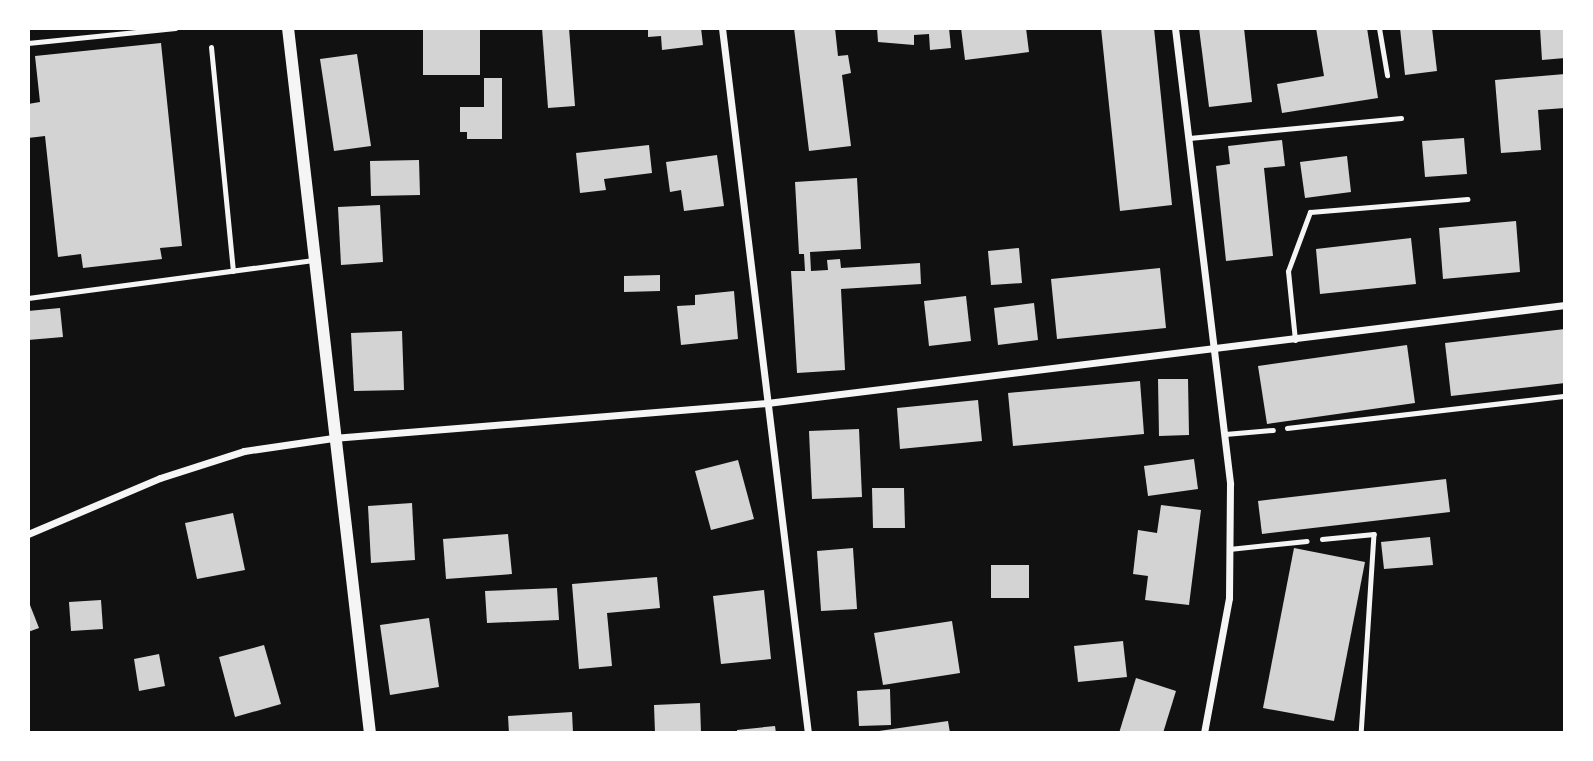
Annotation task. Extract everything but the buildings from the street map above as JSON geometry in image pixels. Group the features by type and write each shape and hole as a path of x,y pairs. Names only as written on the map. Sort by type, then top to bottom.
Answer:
{"street":[{"path":"288,28 333,438 370,733"},
{"path":"722,28 808,733"},
{"path":"1175,28 1225,434 1230,549 1222,648 1204,733"},
{"path":"28,534 160,478 244,451 333,438 766,403 1216,351 1565,305"}],"lane":[{"path":"1379,28 1387,75"},
{"path":"211,47 233,271"},
{"path":"1189,138 1401,118"},
{"path":"1295,340 1288,271 1297,236 1310,212 1467,199"},
{"path":"28,298 313,260"},
{"path":"1225,434 1273,430"},
{"path":"1230,549 1307,541"}],"path":[{"path":"28,43 175,28"},
{"path":"1273,430 1565,397"},
{"path":"1307,541 1374,534 1361,733"}]}
